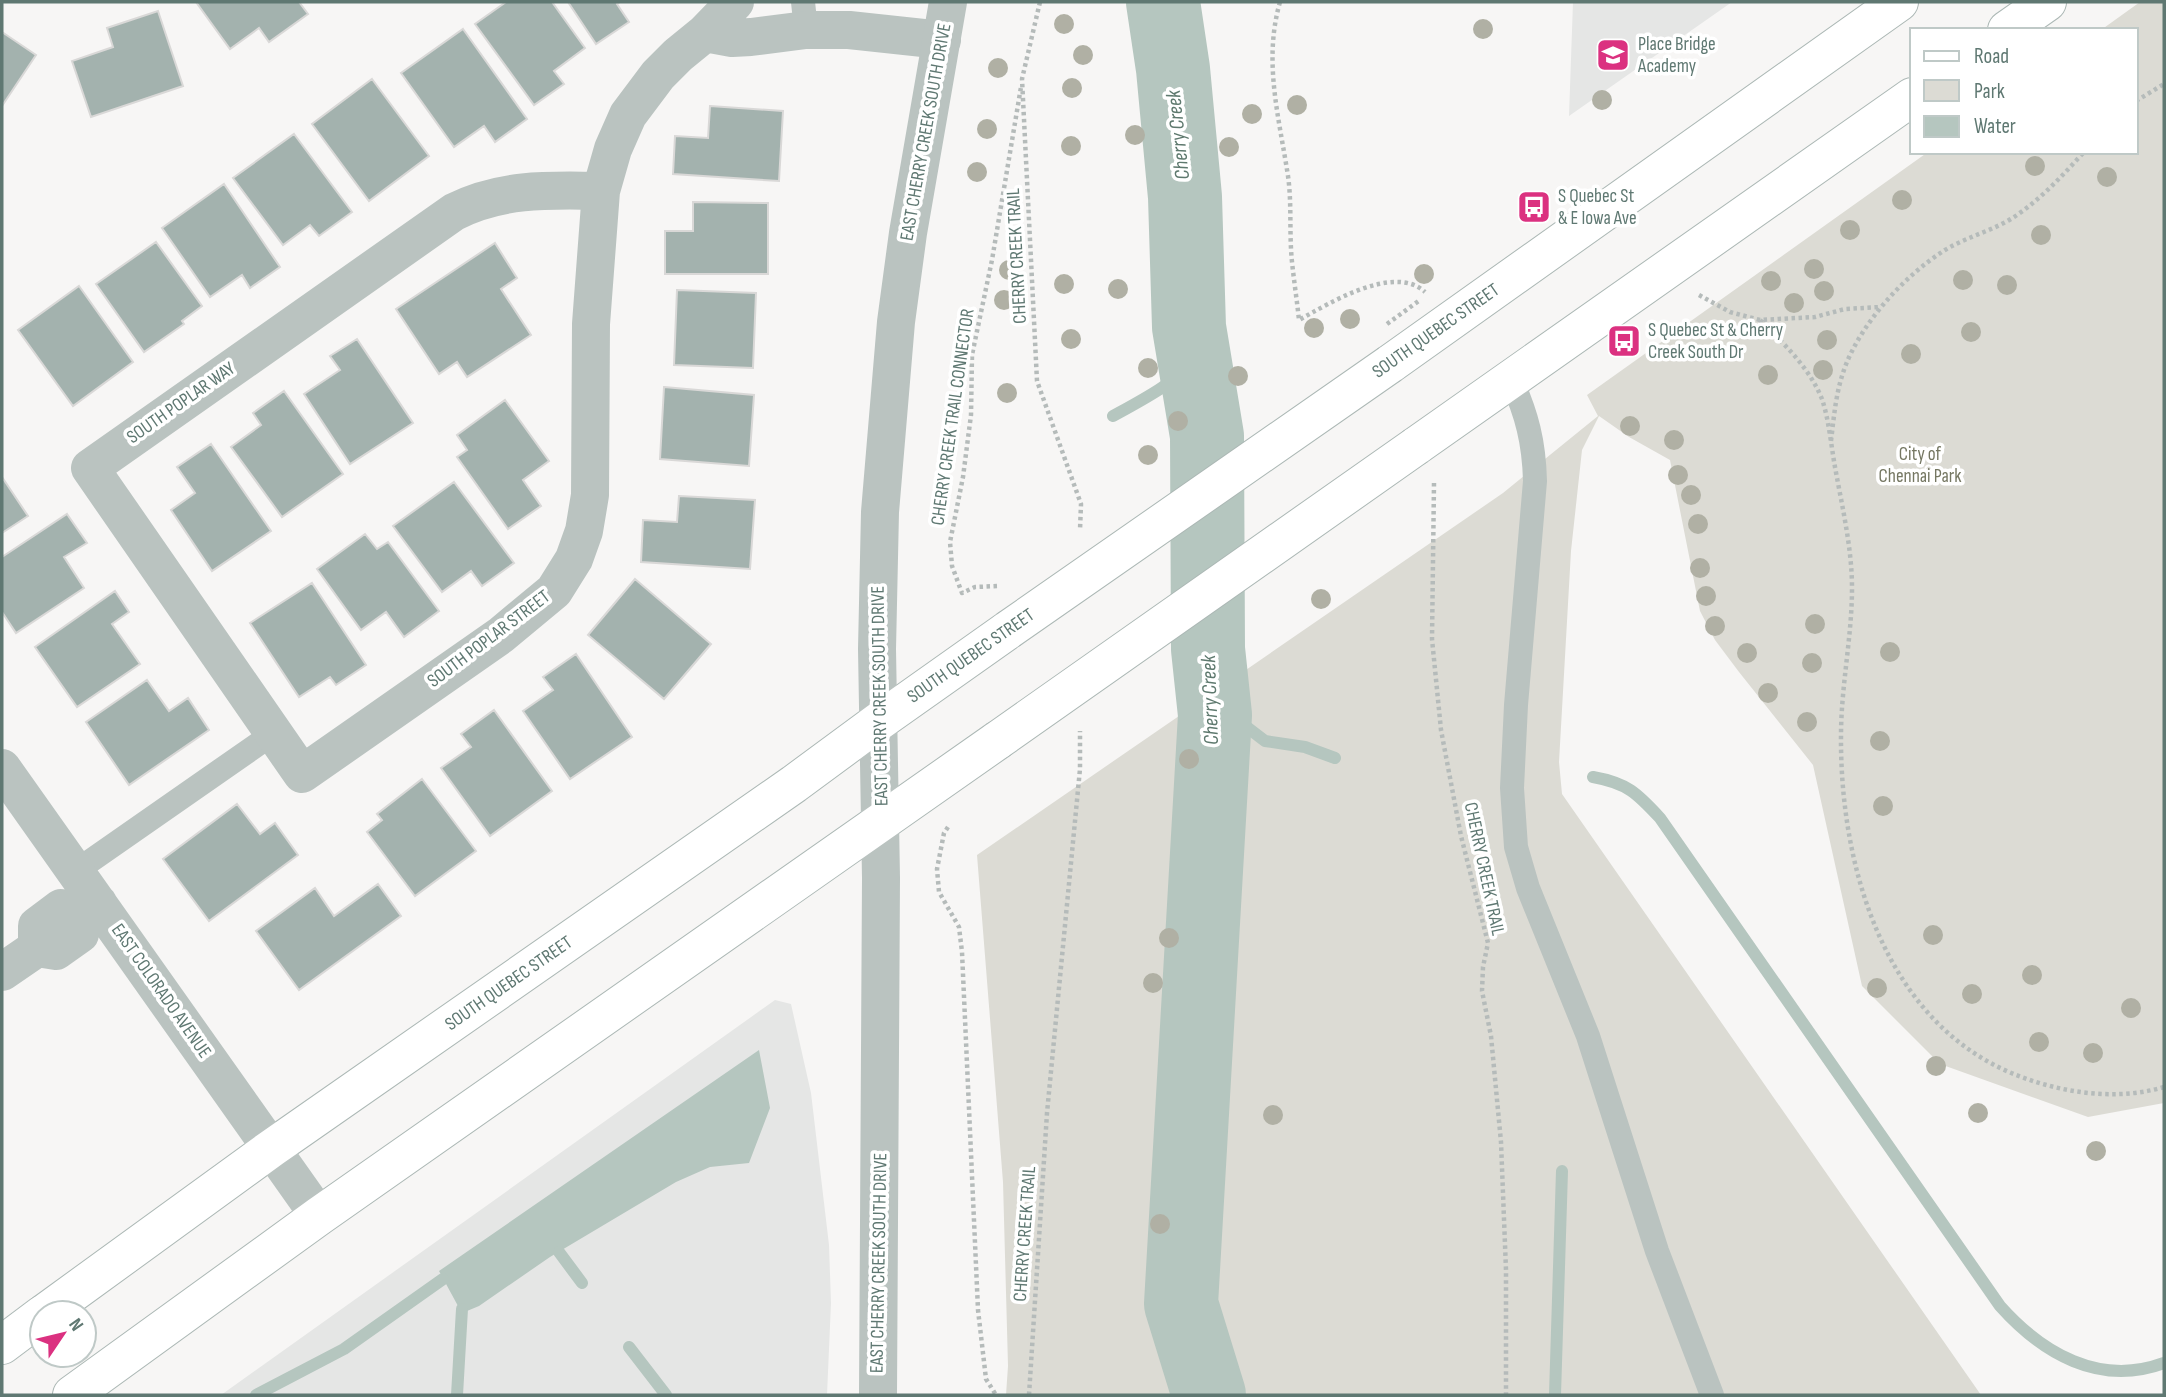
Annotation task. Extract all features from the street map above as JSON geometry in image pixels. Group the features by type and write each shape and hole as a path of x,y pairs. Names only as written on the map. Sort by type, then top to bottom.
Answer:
{"main road":[{"name":"SOUTH QUEBEC STREET","path":"64,1299 272,1147 794,784 1899,2"},
{"path":"2010,28 2047,2"},
{"path":"72,1395 318,1216 998,740 1425,461 1511,379 1910,98"},
{"name":"SOUTH QUEBEC STREET","path":"2,1345 28,1326"}],"street":[{"path":"601,191 621,128 641,96 678,55 705,33 735,2"},
{"name":"EAST CHERRY CREEK SOUTH DRIVE","path":"878,1395 880,512 891,375 908,233 948,2"},
{"path":"705,33 732,38 751,37 804,16 849,30 942,40"},
{"name":"SOUTH POPLAR WAY","path":"302,774 90,468 454,212 474,202 503,194 545,190 601,191"},
{"name":"SOUTH POPLAR STREET","path":"302,774 501,635 533,611 563,579 579,547 589,510 592,324 601,191"},
{"name":"EAST COLORADO AVENUE","path":"2,768 76,871 90,909 272,1147 318,1216"},
{"path":"2,972 37,947 56,951 72,940 80,934 90,909"}],"lane":[{"path":"1511,379 1525,411 1534,450 1535,481 1516,705 1512,788 1516,847 1528,888 1588,1036 1657,1251 1712,1395"},
{"path":"76,871 274,733"}],"path":[{"name":"CHERRY CREEK TRAIL","path":"1040,2 1022,79 1037,381 1080,504"},
{"path":"1280,2 1274,21 1272,86 1288,178 1292,261 1299,320 1333,300 1390,282 1408,283 1421,288 1428,295"},
{"name":"CHERRY CREEK TRAIL CONNECTOR","path":"1004,585 975,587 962,593 952,566 950,542 963,477 971,415 972,355 992,260 1022,79"},
{"path":"2138,100 2164,84"},
{"path":"1831,445 1836,398 1845,367 1857,341 1881,307 1945,250 2014,217 2045,194 2082,154"},
{"path":"1694,292 1730,312 1760,320 1815,317 1845,309 1881,307"},
{"path":"1760,320 1808,373 1822,400 1845,526 1852,588 1841,735 1845,807 1868,907 1896,971 1933,1019 1961,1043 2002,1069 2060,1088 2092,1094 2124,1094 2164,1087"},
{"name":"CHERRY CREEK TRAIL","path":"1425,461 1432,639 1441,730 1461,836 1488,943 1482,991 1491,1036 1501,1142 1507,1270 1506,1395"},
{"name":"CHERRY CREEK TRAIL","path":"1029,1395 1047,1113 1080,769 1080,740"},
{"path":"944,833 937,869 939,892 959,927 962,952 978,1310 986,1379 996,1395"}],"shaded area":[{"name":"Place Bridge Academy","path":"1573,2 1732,2 1569,116"},
{"path":"775,1000 791,1004 811,1093 829,1245 831,1303 827,1395 221,1395"}],"green space":[{"name":"City of Chennai Park","path":"2140,2 2164,2 2164,1103 2088,1117 1940,1064 1862,986 1813,765 1715,640 1700,611 1670,460 1599,416 1582,450 1571,551 1559,762 1562,794 1981,1395 1006,1395 1008,1366 1003,1182 977,855 1503,493 1598,416 1587,395 1925,154 2138,154 2138,28 2104,28"}],"water":[{"path":"759,1050 770,1108 749,1163 710,1167 676,1182 550,1257 479,1306 467,1311 458,1306 439,1271"}],"building":[{"path":"196,2 299,2 308,14 269,42 259,28 230,49"},
{"path":"506,2 552,2 585,48 554,71 564,84 534,105 475,24"},
{"path":"568,2 620,2 617,4 629,22 596,44"},
{"path":"158,11 183,86 91,117 72,61 113,47 107,28"},
{"path":"463,29 527,119 495,142 484,126 454,147 401,73"},
{"path":"2,32 36,55 2,106"},
{"path":"372,79 429,156 369,201 312,124"},
{"path":"710,106 783,111 779,181 673,174 675,136 708,138"},
{"path":"294,134 352,212 319,236 310,225 283,245 233,178"},
{"path":"224,184 280,267 250,288 242,275 210,297 162,228"},
{"path":"693,202 768,203 768,274 665,274 665,231 693,231"},
{"path":"156,242 202,306 182,321 184,324 144,352 96,284"},
{"path":"495,243 517,278 501,289 531,335 467,377 457,362 439,374 396,309"},
{"path":"79,286 133,362 73,406 18,330"},
{"path":"677,290 756,293 753,368 674,365"},
{"path":"357,339 413,423 350,464 304,394 340,370 330,356"},
{"path":"664,387 754,395 749,466 660,459"},
{"path":"284,391 343,474 282,517 231,447 261,425 253,413"},
{"path":"505,400 549,461 523,480 541,506 508,529 457,457 467,450 457,435"},
{"path":"211,444 271,531 212,571 171,510 195,493 177,467"},
{"path":"2,477 28,516 2,533"},
{"path":"454,482 514,563 482,586 471,571 442,592 393,526"},
{"path":"679,496 755,500 750,569 641,562 643,520 677,522"},
{"path":"67,514 87,543 64,557 84,588 16,633 2,612 2,557"},
{"path":"365,534 377,549 388,542 439,611 404,637 386,612 361,630 317,569"},
{"path":"635,579 711,644 664,699 588,635"},
{"path":"312,583 366,665 336,685 330,677 299,697 250,623"},
{"path":"115,591 129,612 112,624 140,664 77,707 35,647"},
{"path":"576,654 632,737 570,779 523,711 553,690 543,677"},
{"path":"147,680 169,711 188,698 209,730 129,785 86,722"},
{"path":"494,710 552,791 490,836 441,768 471,747 461,734"},
{"path":"422,779 476,851 415,896 367,832 382,820 377,814"},
{"path":"237,804 260,834 275,823 298,855 209,921 163,859"},
{"path":"378,884 401,916 299,990 256,931 315,888 334,916"}],"waterway":[{"name":"Cherry Creek","path":"1163,2 1173,69 1185,197 1189,327 1207,436 1208,649 1215,715 1181,1304 1209,1395"},
{"path":"1113,416 1166,385 1195,361"},
{"path":"1211,679 1235,718 1265,741 1305,747 1335,758"},
{"path":"1593,777 1615,782 1631,790 1660,818 2000,1306 2016,1323 2053,1351 2095,1368 2117,1371 2164,1363"},
{"path":"1555,1395 1562,1171"},
{"path":"559,1252 582,1283"},
{"path":"256,1395 344,1349 443,1279"},
{"path":"457,1395 462,1309"},
{"path":"629,1347 666,1395"}],"place":[{"name":"Place Bridge Academy","path":"1613,55"},
{"name":"S Quebec St & E Iowa Ave","path":"1534,207"},
{"name":"S Quebec St & Cherry Creek South Dr","path":"1624,341"}]}
